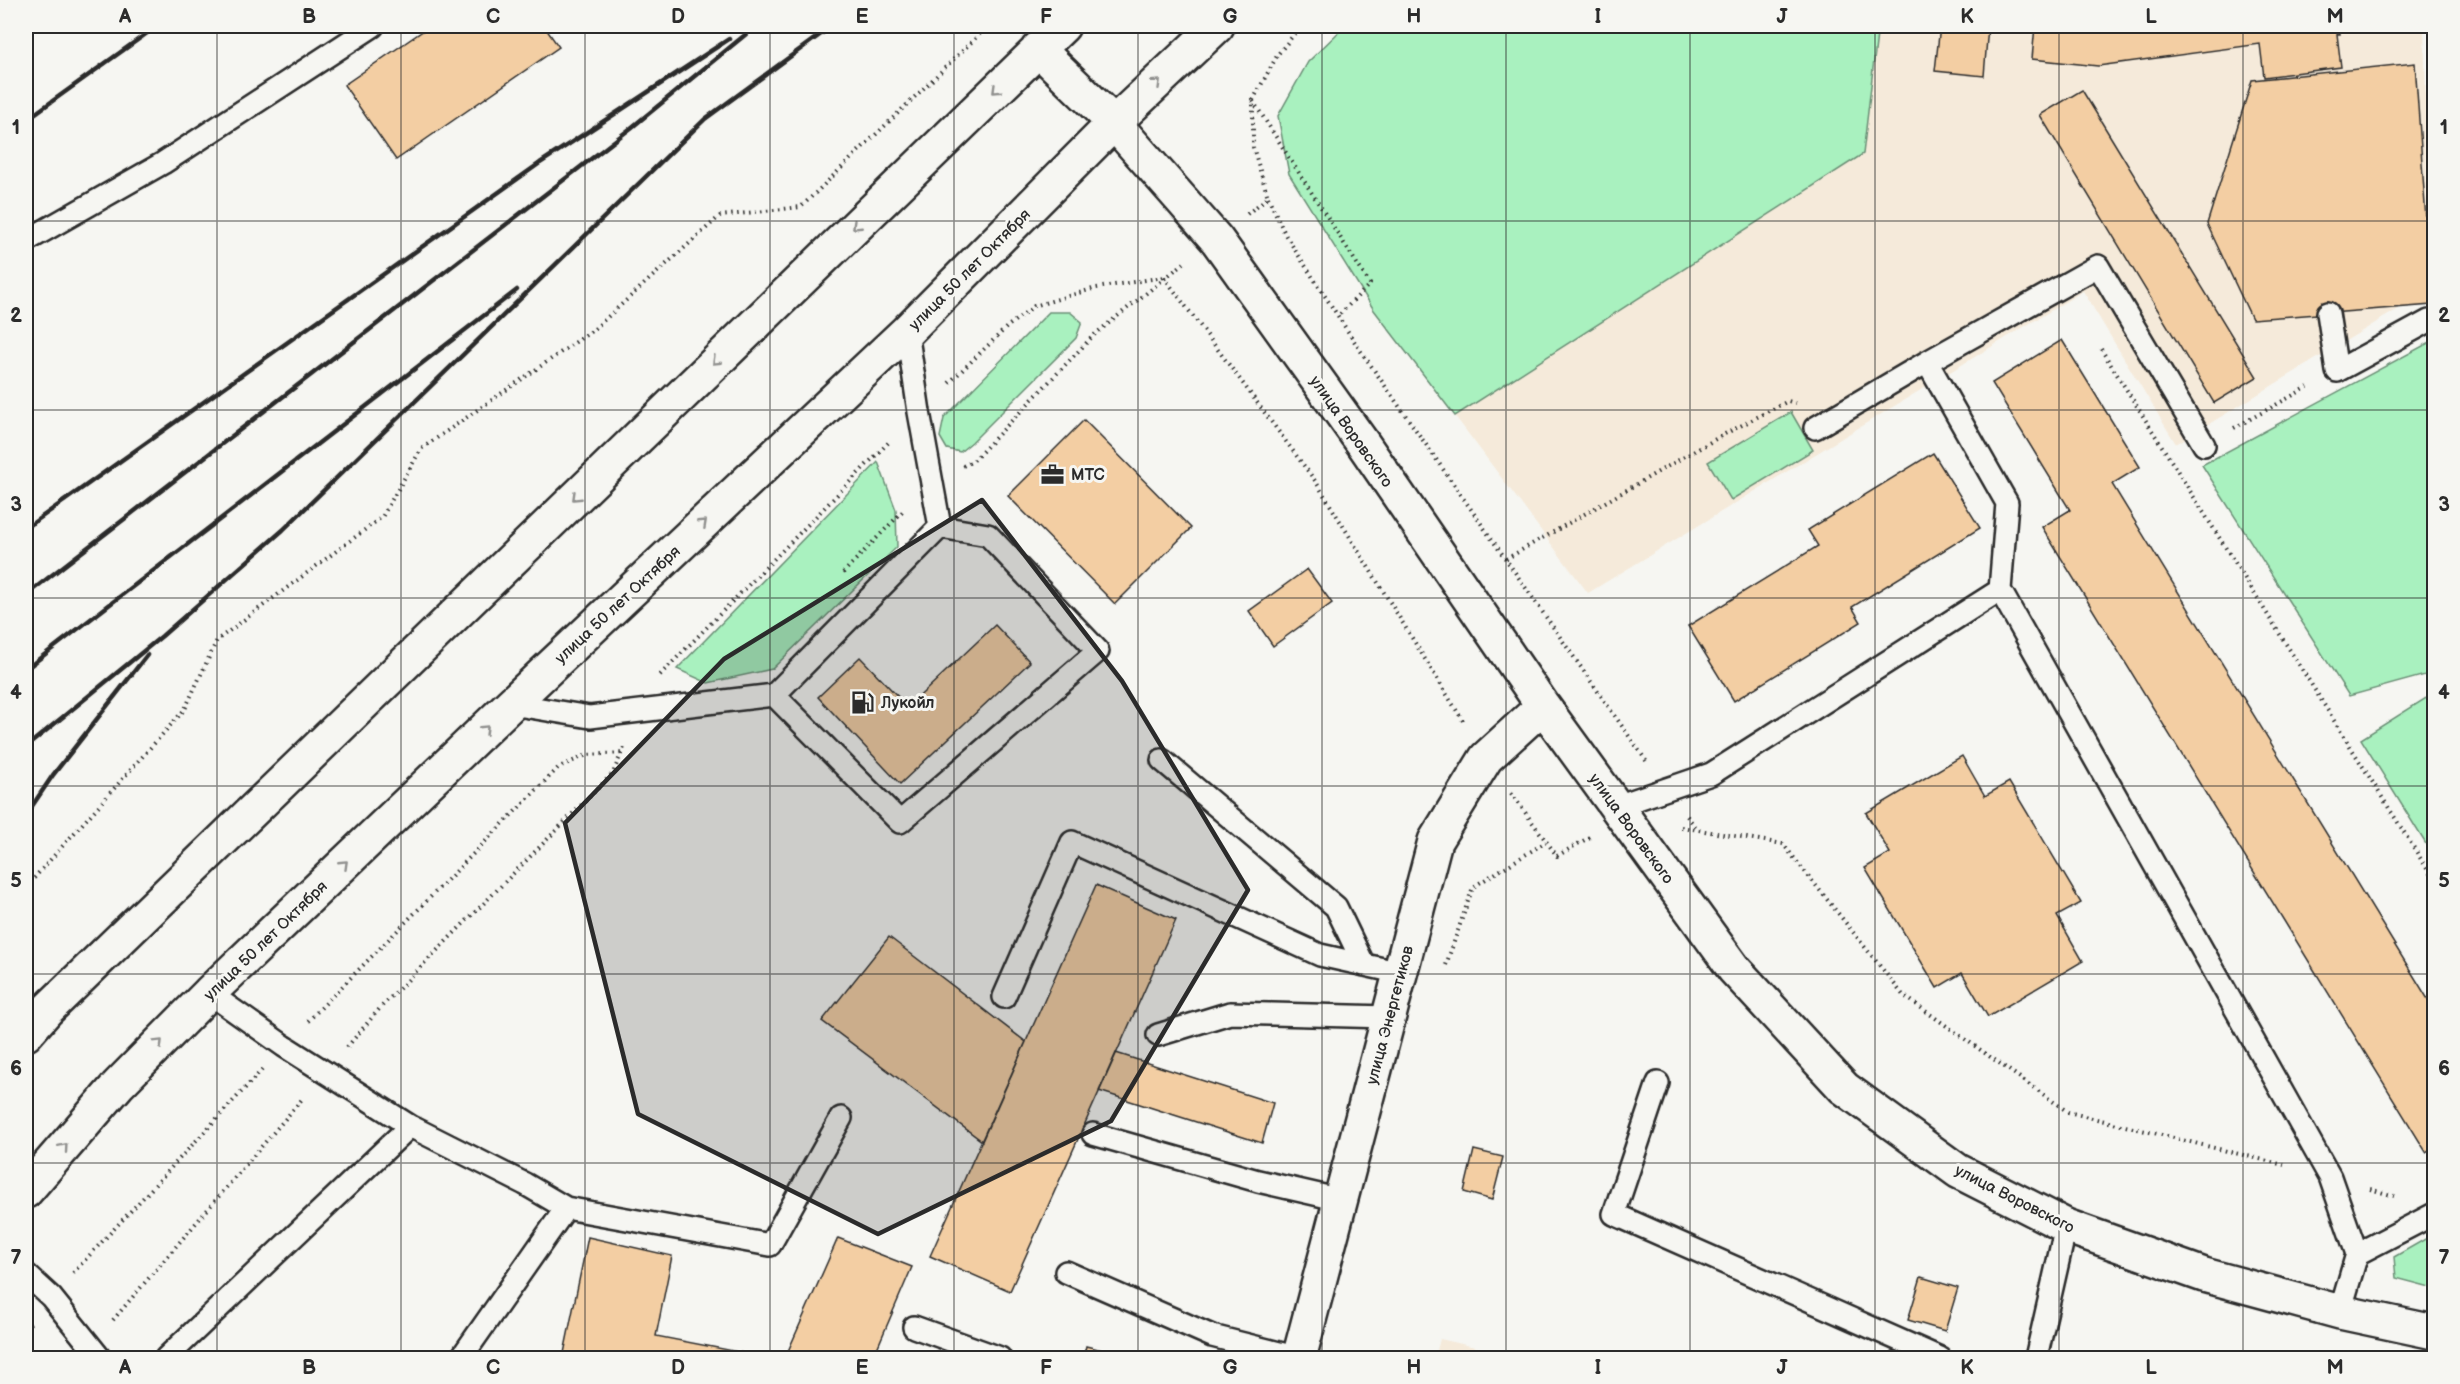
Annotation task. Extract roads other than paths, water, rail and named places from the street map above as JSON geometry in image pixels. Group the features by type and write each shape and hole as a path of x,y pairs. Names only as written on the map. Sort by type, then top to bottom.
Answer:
{"main road":[{"path":"26,1034 55,1002 1063,26"},
{"name":"улица 50 лет Октября","path":"26,1191 118,1085 208,993 908,331 1114,123 1217,26"},
{"name":"улица Воровского","path":"1038,49 1114,123 1217,240 1370,455 1543,706 1734,969 1844,1088 1958,1171 2066,1226 2204,1275 2340,1312 2434,1332"},
{"name":"улица Энергетиков","path":"1299,1358 1435,841 1486,758 1543,706"}],"lane":[{"path":"26,241 163,163 373,26"},
{"path":"1823,423 2098,266 2204,445"},
{"path":"2328,313 2337,371 2429,321 2434,321"},
{"path":"908,331 919,412 940,527"},
{"path":"1927,362 2007,503 2000,590 2330,1177 2357,1254 2340,1312"},
{"path":"511,704 590,717 774,695 940,527"},
{"path":"774,695 900,822 1098,651 988,535 940,527"},
{"path":"1620,812 1666,789 1711,774 2000,590"},
{"path":"1162,760 1336,907 1364,965"},
{"path":"1004,997 1072,842 1320,955 1401,973"},
{"path":"208,993 309,1062 410,1126 525,1184 566,1208 770,1245 841,1118"},
{"path":"1158,1035 1230,1013 1389,1017"},
{"path":"1658,1083 1614,1214 1940,1359"},
{"path":"166,1359 410,1126"},
{"path":"1093,1134 1258,1181 1341,1200"},
{"path":"461,1359 566,1208"},
{"path":"2357,1254 2434,1214"},
{"path":"2036,1359 2066,1226"},
{"path":"1066,1272 1212,1336 1299,1358"},
{"path":"26,1274 51,1297 100,1359"},
{"path":"914,1327 1000,1359"}],"railway":[{"path":"26,120 157,26"},
{"path":"26,595 631,128 756,26"},
{"path":"26,747 162,636 283,530 705,119 832,26"},
{"path":"26,528 540,163 729,39"},
{"path":"26,669 517,290"},
{"path":"26,815 53,775 147,655"}],"place":[{"name":"МТС","path":"1053,474"},
{"name":"Лукойл","path":"863,702"}]}
